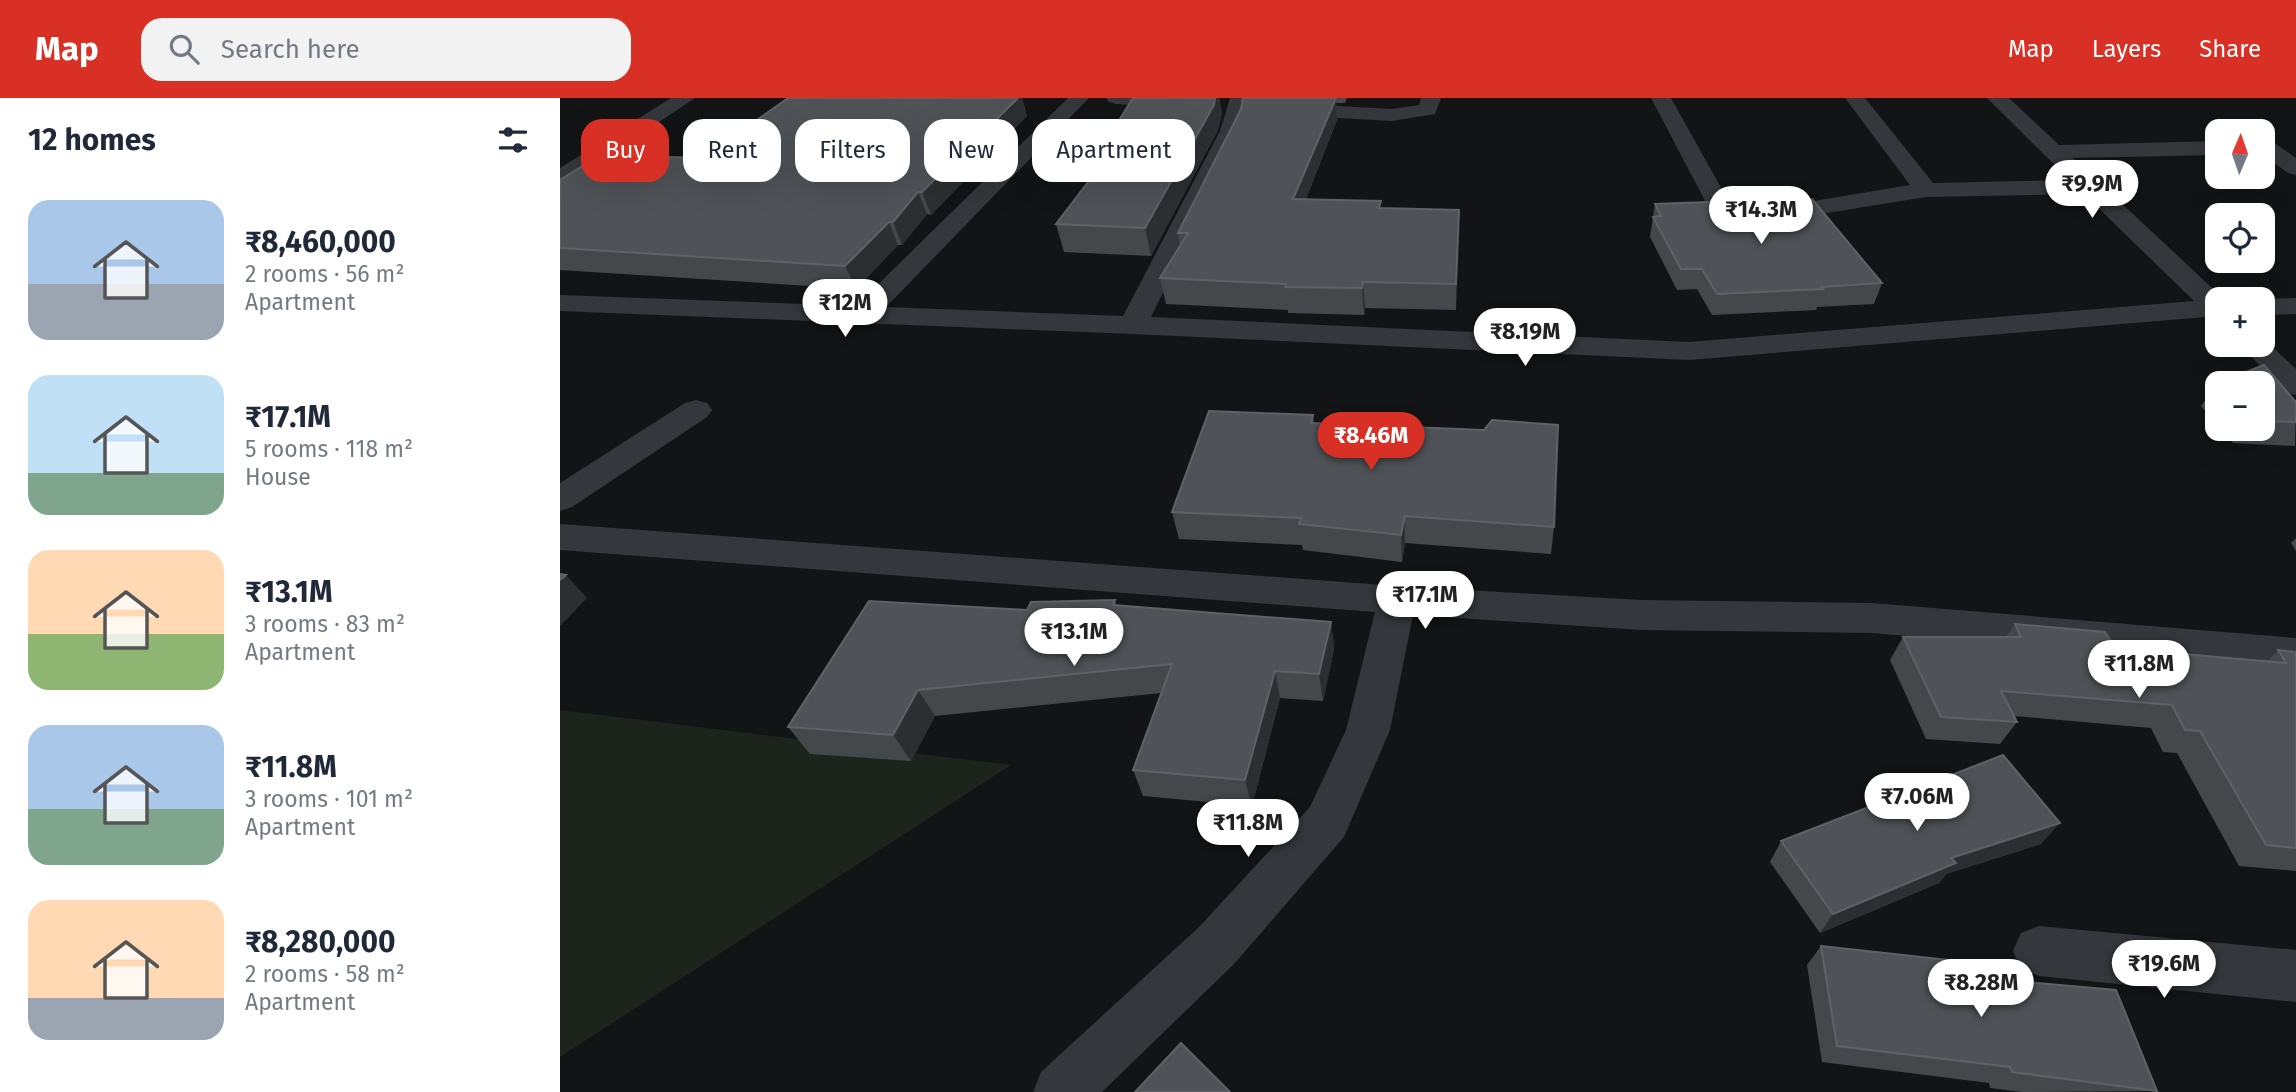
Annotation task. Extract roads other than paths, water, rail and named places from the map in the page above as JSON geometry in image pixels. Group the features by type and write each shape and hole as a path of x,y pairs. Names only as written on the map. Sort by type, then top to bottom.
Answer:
{"street":[{"path":"652,119 685,98"},
{"path":"863,315 1079,98"},
{"path":"1116,98 1392,115 1428,110 1431,98"},
{"path":"1661,98 1721,209 1790,212 1926,190 2090,187"},
{"path":"1855,98 1926,190"},
{"path":"1997,98 2205,297"},
{"path":"1133,325 1231,131 1227,103"},
{"path":"2275,147 2296,146"},
{"path":"2054,152 2205,148"},
{"path":"571,149 581,149"},
{"path":"2275,155 2296,169"},
{"path":"560,178 581,164"},
{"path":"560,303 1133,325 1689,351 2205,309"},
{"path":"2275,307 2296,306"},
{"path":"2268,357 2294,382"},
{"path":"560,499 696,410"},
{"path":"560,537 1396,600 1641,615 1872,618 2296,654"},
{"path":"1061,1092 1217,946 1327,822 1368,730 1396,600"},
{"path":"2039,951 2296,976"}]}
